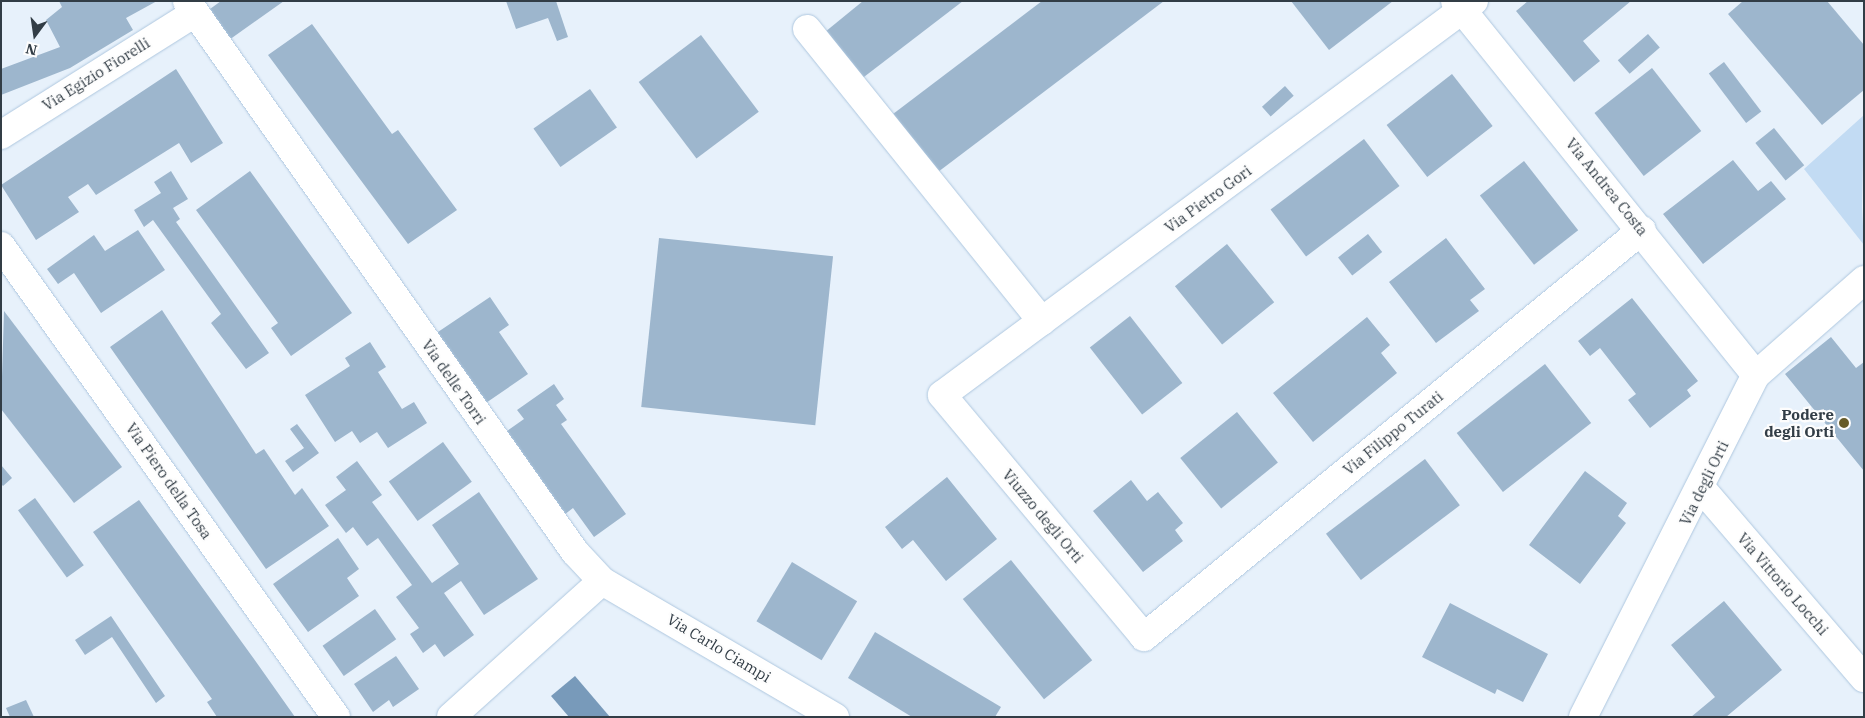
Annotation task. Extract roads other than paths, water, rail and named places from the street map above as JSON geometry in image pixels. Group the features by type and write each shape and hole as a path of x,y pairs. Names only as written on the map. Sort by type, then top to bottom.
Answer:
{"street":[{"name":"Via Andrea Costa","path":"1464,4 1756,375"},
{"name":"Via Pietro Gori","path":"942,395 1464,4"},
{"name":"Via Egizio Fiorelli","path":"1,135 190,8"},
{"name":"Via delle Torri","path":"190,8 575,552 602,581"},
{"path":"807,29 1042,321"},
{"name":"Via Filippo Turati","path":"1144,637 1642,230"},
{"name":"Via Piero della Tosa","path":"1,246 336,717"},
{"name":"Via degli Orti","path":"1583,717 1702,489 1756,375 1864,280"},
{"name":"Viuzzo degli Orti","path":"942,395 1144,637"},
{"name":"Via Vittorio Locchi","path":"1702,489 1864,678"},
{"path":"451,717 602,581"},
{"name":"Via Carlo Ciampi","path":"602,581 835,717"}],"place":[{"name":"Podere degli Orti","path":"1844,423"}]}
